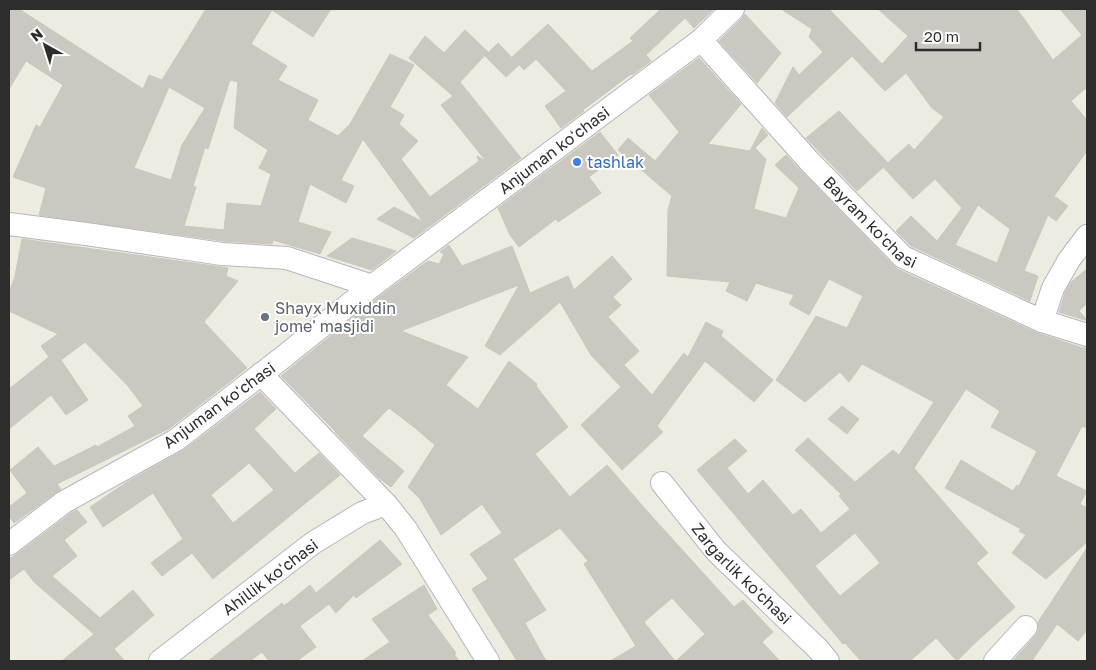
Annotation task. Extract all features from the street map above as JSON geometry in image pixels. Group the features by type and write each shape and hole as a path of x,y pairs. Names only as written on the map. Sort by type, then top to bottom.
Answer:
{"street":[{"name":"Anjuman koʻchasi","path":"9,544 64,502 176,440 372,286 701,40 733,9"},
{"name":"Bayram ko'chasi","path":"701,40 810,162 903,258 1042,321 1087,335"},
{"path":"9,224 222,254 287,258 372,286"},
{"path":"1042,321 1053,288 1069,260 1087,236"},
{"path":"262,374 386,504 406,529 488,661"},
{"name":"Zargarlik ko'chasi","path":"662,483 716,552 828,661"},
{"name":"Ahillik koʻchasi","path":"160,661 313,543 362,513 386,504"},
{"path":"995,661 1026,628"}],"building":[{"path":"9,9 19,9 143,89 149,75 162,80 206,9 331,9 313,37 272,10 251,44 287,66 278,80 318,100 308,120 338,136 350,124 390,54 414,65 390,107 404,115 399,124 418,141 401,159 430,197 479,161 477,156 486,161 441,105 453,96 409,58 425,36 444,53 465,30 488,52 460,82 521,158 414,238 377,219 394,207 423,222 363,139 341,180 354,186 346,203 310,184 298,222 331,232 320,254 273,240 272,244 223,241 39,215 46,188 13,177 36,125 40,127 63,85 26,61 9,89","holes":["230,80 238,82 234,128 268,150 259,168 271,174 261,206 227,203 224,230 184,226 196,187 193,186 205,147 208,149","169,87 205,108 182,145 171,180 134,168"]},
{"path":"661,9 714,9 694,28 685,18 646,55 651,61 631,74 561,128 545,106 566,91 536,59 524,70 512,57 548,24 592,71 633,41 630,38"},
{"path":"781,9 829,9 882,64 908,36 878,9 1017,9 1053,60 1082,35 1060,9 1087,9 1087,87 1071,101 1087,120 1087,151 1054,196 1068,206 1056,221 1048,215 1024,271 1038,276 1030,301 911,246 896,231 911,216 937,241 962,208 935,179 913,199 883,167 909,144 914,150 944,117 932,108 906,73 885,91 852,56 787,117 775,103 793,67 799,75 823,52 809,37 812,29","holes":["978,205 1010,229 997,263 955,245"]},
{"path":"745,14 781,53 757,83 719,41"},
{"path":"498,43 519,65 506,77 485,56"},
{"path":"699,58 741,104 708,144 750,151 762,128 768,135 755,148 766,159 754,209 786,218 799,188 775,165 786,155 897,269 1037,333 1087,348 1087,428 1082,426 1056,476 1087,491 1080,504 1087,508 1087,542 1046,579 1012,553 1026,535 1019,531 1021,529 945,488 961,460 1013,491 1017,485 1019,486 1037,451 991,427 1000,411 966,389 914,468 988,553 976,563 1015,607 957,661 936,638 910,661 861,661 845,643 843,644 697,470 735,439 747,451 727,468 748,494 763,480 793,515 801,509 821,533 850,509 839,496 841,494 795,450 808,438 855,482 893,450 899,455 934,402 862,364 849,382 840,372 805,402 776,380 816,316 847,328 863,296 829,279 809,315 789,304 794,295 756,283 747,301 726,291 730,282 667,276 668,210 672,196 618,150 628,138 655,161 679,132 649,95","holes":["855,533 880,563 840,596 815,566"]},
{"path":"839,111 888,163 857,191 806,138"},
{"path":"600,132 618,155 589,177 601,193 558,222 556,219 519,247 510,235 498,208"},
{"path":"352,238 396,251 372,270 327,256"},
{"path":"22,239 228,268 226,276 238,281 204,322 247,368 170,428 57,484 61,489 14,523 9,516 9,507 27,493 10,470 38,447 54,466 96,445 97,447 135,426 128,416 143,406 128,386 85,342 61,360 88,400 66,415 51,395 9,429 9,389 49,357 41,346 58,334 9,311 9,293 15,276"},
{"path":"449,245 462,266 512,246 530,293 568,276 574,290 612,256 632,279 613,297 621,305 608,317 639,351 624,365 652,395 684,353 688,357 706,322 723,331 721,336 773,380 754,402 705,361 657,426 663,432 622,470 581,425 621,387 591,355 560,302 500,355 485,346 519,285 401,331 468,357 446,385 478,409 509,361 537,384 536,386 568,427 535,454 570,497 607,465 734,607 743,600 773,632 762,642 780,661 676,661 705,634 672,598 644,622 675,661 610,661 636,646 584,564 588,561 560,528 513,559 546,610 525,623 546,661 517,661 472,589 488,579 470,554 502,533 482,504 441,535 420,499 408,487 435,445 389,408 362,436 404,471 391,487 379,478 281,376 380,296 428,261 439,264 444,254 440,252"},
{"path":"1087,269 1087,303 1079,311 1086,319 1059,312 1071,282"},
{"path":"260,392 276,409 254,429 295,473 319,453 340,475 213,579 192,553 162,576 151,563 183,539 153,493 103,527 90,507 127,482 184,450","holes":["249,463 274,490 233,523 211,495"]},
{"path":"842,406 859,419 847,434 828,419"},
{"path":"77,510 87,522 64,540 77,556 52,576 100,618 133,590 154,615 114,649 125,661 62,661 94,634 34,582 24,569 9,580 9,559"},
{"path":"380,540 402,564 356,598 354,595 336,613 329,604 300,626 316,647 297,661 269,661 262,652 250,661 208,661 282,603 284,606 310,585 316,593"},
{"path":"1087,548 1087,630 1078,641 1057,624 1032,661 1013,661 1036,635 1039,629 1038,622"},
{"path":"424,585 437,609 428,615 456,653 454,654 459,661 362,661 390,642 372,619"}],"place":[{"name":"tashlak","path":"577,162"},
{"name":"Shayx Muxiddin jome' masjidi","path":"265,317"}]}
